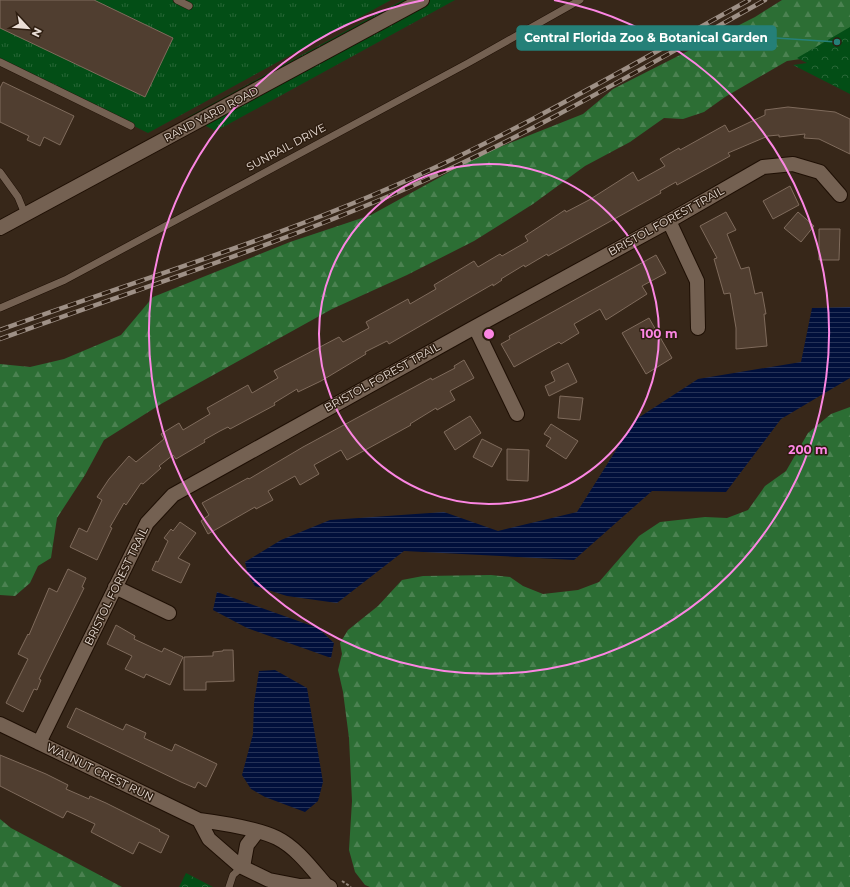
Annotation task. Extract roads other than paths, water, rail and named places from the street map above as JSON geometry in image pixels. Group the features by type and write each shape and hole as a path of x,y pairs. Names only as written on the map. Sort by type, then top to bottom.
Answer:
{"street":[{"name":"RAND YARD ROAD","path":"0,228 422,0"},
{"name":"BRISTOL FOREST TRAIL","path":"39,743 147,523 172,495 474,326 668,221 763,167 793,164 820,172 840,195"},
{"path":"668,221 697,281 698,328"},
{"path":"474,326 517,414"},
{"path":"115,587 169,613"},
{"name":"WALNUT CREST RUN","path":"0,724 199,820 233,824 278,838 304,859 328,886"},
{"name":"WALNUT CREST RUN","path":"199,820 209,839 243,867 269,880 300,886 328,886"},
{"path":"243,867 247,845 257,832"}],"lane":[{"path":"176,0 189,6"},
{"name":"SUNRAIL DRIVE","path":"0,308 65,280 468,63 580,0"},
{"path":"0,62 131,126"},
{"path":"0,172 18,197 25,214"},
{"path":"229,887 234,875 243,867"}],"water":[{"path":"850,307 850,378 781,419 726,492 652,491 574,560 404,551 337,603 287,596 255,586 248,575 245,562 281,540 330,520 444,512 498,531 577,512 635,420 698,379 801,362 812,308"},
{"path":"217,592 318,628 334,643 331,658 247,628 213,610"},
{"path":"275,670 307,688 323,782 318,801 305,812 265,797 251,789 242,775 253,734 254,703 259,671"}],"railway":[{"path":"0,330 238,247 380,192 474,149 521,125 613,76 749,0"},
{"path":"0,339 253,249 354,211 403,190 450,169 541,124 765,0"}],"place":[{"name":"Central Florida Zoo & Botanical Garden","path":"837,42"}]}
